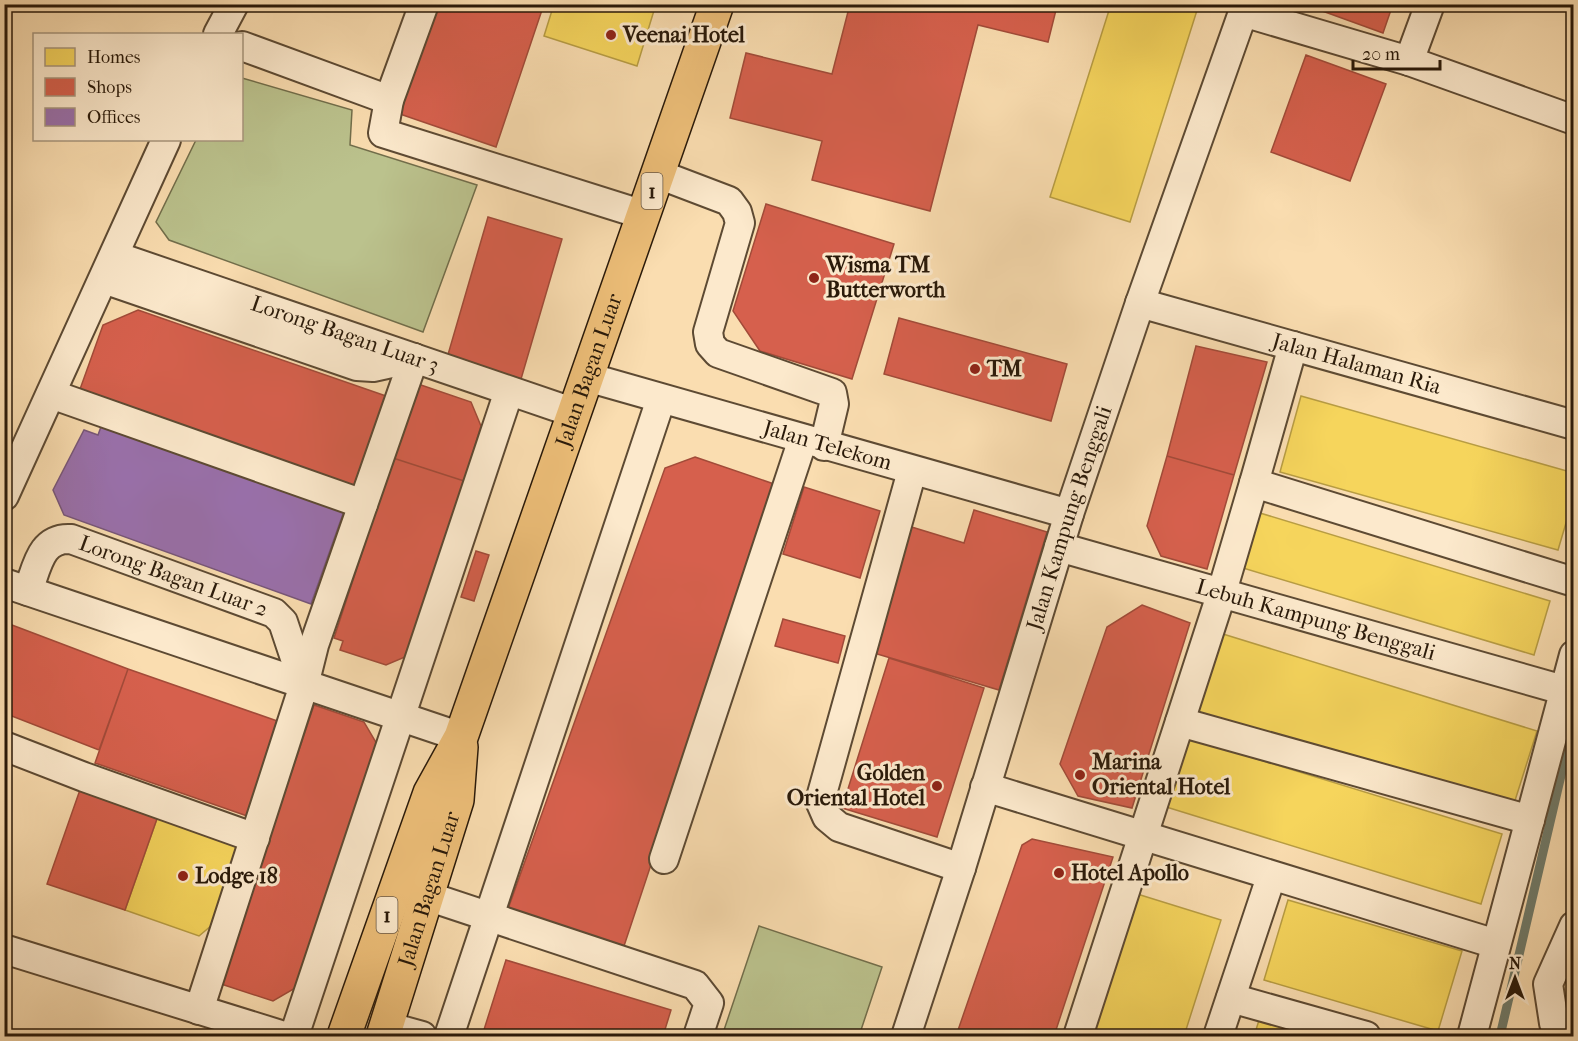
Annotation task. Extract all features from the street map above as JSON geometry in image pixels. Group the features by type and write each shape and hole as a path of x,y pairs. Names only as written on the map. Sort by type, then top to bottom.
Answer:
{"main road":[{"name":"Jalan Bagan Luar","path":"344,1036 430,793 461,737 717,4"},
{"name":"Jalan Bagan Luar","path":"384,1031 457,800 461,737"}],"street":[{"path":"219,33 234,4"},
{"path":"424,4 389,100 383,133 644,214"},
{"path":"1409,61 1430,4"},
{"path":"1245,8 1409,61 1574,120"},
{"name":"Jalan Kampung Benggali","path":"906,1036 961,868 1069,514 1140,303 1245,8"},
{"path":"243,46 389,100"},
{"path":"4,496 13,455 51,394 166,141"},
{"path":"658,174 729,201 737,212 740,223 708,332 710,344 718,353 832,393 834,404 814,442 664,859"},
{"name":"Lorong Bagan Luar 3","path":"110,267 414,358 574,413"},
{"name":"Jalan Halaman Ria","path":"1140,303 1574,425"},
{"path":"1078,1036 1221,595 1293,346"},
{"path":"199,1011 304,685 314,645 414,358"},
{"name":"Jalan Telekom","path":"587,378 1069,514"},
{"path":"294,1036 509,391"},
{"path":"51,394 363,504"},
{"path":"449,1036 661,399"},
{"path":"912,471 820,801 826,817 839,827 961,868"},
{"path":"1254,483 1574,582"},
{"name":"Lorong Bagan Luar 2","path":"304,685 283,622 274,612 71,539 59,538 50,542 16,587 304,685 461,737"},
{"name":"Lebuh Kampung Benggali","path":"1059,547 1221,595 1569,692"},
{"path":"1472,1036 1530,820 1569,692 1574,655"},
{"path":"1180,722 1530,820"},
{"path":"4,746 255,838"},
{"path":"985,787 1271,877 1496,944"},
{"path":"1218,1036 1271,877"},
{"path":"427,896 695,985 709,1003 698,1036"},
{"path":"1560,1036 1554,1023 1548,984 1574,926"},
{"path":"4,949 284,1036"},
{"path":"1231,998 1366,1036"},
{"path":"384,1031 422,1036"}],"green space":[{"path":"243,78 352,110 350,145 477,185 423,332 169,240 156,222 196,141 243,141"},
{"path":"759,926 882,967 859,1036 722,1036"}],"building: Homes":[{"path":"554,4 656,4 637,66 544,36"},
{"path":"1111,4 1199,4 1130,222 1050,197"},
{"path":"1301,396 1574,473 1574,496 1558,550 1280,472"},
{"path":"1260,513 1550,601 1534,655 1243,568"},
{"path":"1223,634 1537,731 1512,810 1198,712"},
{"path":"1185,737 1502,834 1481,904 1163,806"},
{"name":"Lodge 18","path":"159,813 241,841 212,925 199,936 125,910"},
{"path":"1134,893 1221,920 1184,1036 1088,1036"},
{"path":"1288,900 1462,951 1438,1031 1264,980"},
{"path":"1574,959 1574,983 1565,963"},
{"path":"1261,1014 1338,1036 1254,1036"}],"building: Shops":[{"path":"434,4 544,4 496,147 397,113"},
{"path":"850,4 1051,4 1057,6 1048,42 978,25 930,211 812,180 822,141 730,118 746,53 832,74"},
{"path":"1303,4 1393,4 1383,33"},
{"path":"1306,55 1386,84 1350,181 1271,152"},
{"name":"Wisma TM Butterworth","path":"766,204 894,244 852,379 760,351 733,311"},
{"path":"488,217 562,239 521,379 447,358"},
{"path":"138,310 386,396 354,488 79,392 103,325"},
{"name":"TM","path":"899,318 1067,364 1051,421 884,374"},
{"path":"1196,346 1267,362 1234,475 1167,456"},
{"path":"418,384 471,402 481,426 464,481 393,458"},
{"path":"1167,456 1234,475 1207,569 1161,556 1147,526"},
{"path":"695,457 777,485 623,949 508,909 665,468"},
{"path":"393,458 464,481 405,657 386,665 340,650 343,641 334,638"},
{"path":"804,487 880,511 860,578 783,554"},
{"path":"974,510 1047,532 999,690 867,651 905,525 964,543"},
{"path":"476,551 489,555 474,601 461,597"},
{"path":"1142,605 1190,623 1132,808 1078,796 1060,764 1107,627"},
{"path":"783,619 845,636 838,663 775,646"},
{"path":"4,622 128,669 99,750 4,713"},
{"path":"889,658 984,688 937,837 842,808"},
{"path":"128,669 283,723 250,817 95,763"},
{"path":"314,705 364,722 377,744 297,987 273,1001 221,984"},
{"path":"81,787 159,813 125,910 47,884"},
{"path":"1032,839 1113,857 1054,1036 956,1036 1022,845"},
{"path":"506,960 671,1010 663,1036 482,1036"}],"building: Offices":[{"path":"102,424 344,511 311,604 64,515 53,490 84,430 98,435"}],"waterway":[{"path":"1500,1036 1574,720"}],"place":[{"name":"Veenai Hotel","path":"611,35"},
{"name":"Wisma TM Butterworth","path":"814,278"},
{"name":"TM","path":"975,369"},
{"name":"Marina Oriental Hotel","path":"1080,775"},
{"name":"Golden Oriental Hotel","path":"937,786"},
{"name":"Hotel Apollo","path":"1059,873"},
{"name":"Lodge 18","path":"183,876"}]}
